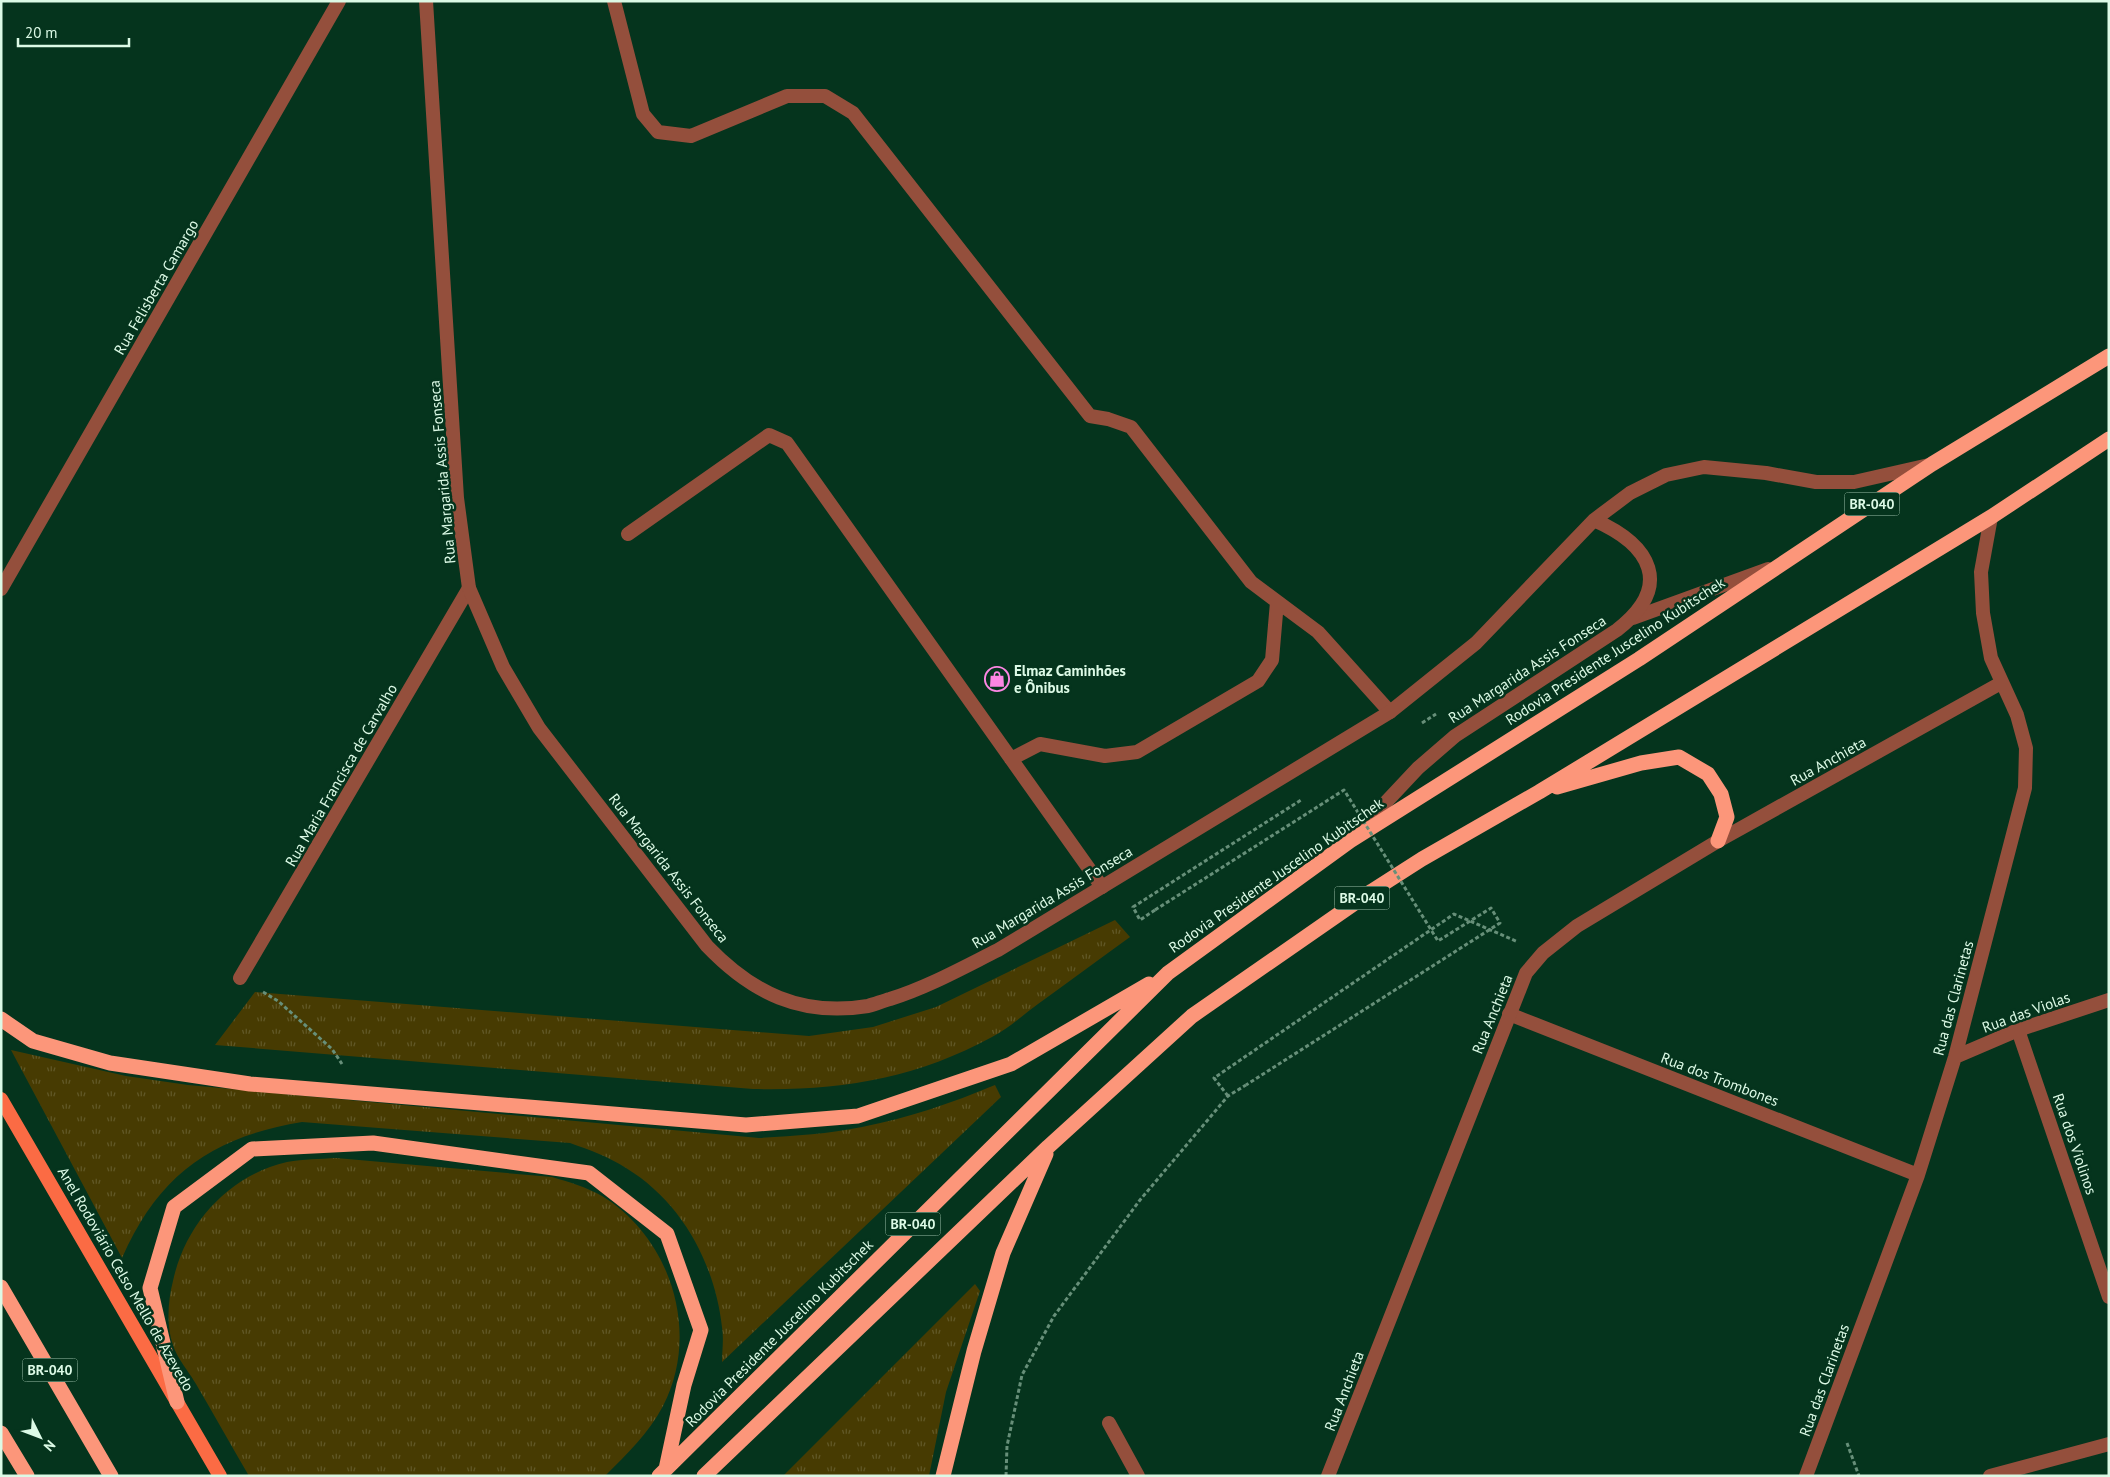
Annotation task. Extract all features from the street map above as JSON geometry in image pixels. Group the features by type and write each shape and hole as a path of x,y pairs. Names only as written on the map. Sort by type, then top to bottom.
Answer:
{"highway":[{"name":"Rodovia Presidente Juscelino Kubitschek","path":"662,1472 1168,973 1350,841 1639,659 1932,464 2109,356"},
{"name":"BR-040","path":"704,1476 1048,1147 1192,1016 1372,891 1422,859 1539,792 1991,517 2109,439"},
{"path":"1539,792 1641,763 1679,757 1708,774 1721,794 1727,817 1718,841"},
{"path":"1,1019 33,1040 110,1063 250,1084 746,1125 858,1116 1011,1064 1168,973"},
{"path":"177,1402 150,1288 174,1208 252,1150 373,1143 589,1173 667,1234 701,1330 684,1385 662,1472"},
{"path":"943,1476 974,1351 1003,1253 1048,1147"},
{"name":"BR-040","path":"1,1287 111,1476"},
{"path":"1,1433 27,1476"}],"main road":[{"name":"Anel Rodoviário Celso Mello de Azevedo","path":"1,1099 220,1476"}],"street":[{"name":"Rua Felisberta Camargo","path":"1,589 339,1"},
{"name":"Rua Margarida Assis Fonseca","path":"426,1 457,498 469,588 503,668 539,728 707,946 723,963 743,978 770,995 799,1004 832,1007 868,1006 938,982 1102,887 1390,712 1476,643 1594,520 1630,493 1666,475 1704,467 1766,473 1816,482 1854,482 1932,464"},
{"path":"614,1 643,114 658,132 691,136 787,96 825,96 853,112 1090,416 1108,419 1131,427 1250,582 1318,632 1390,712"},
{"path":"628,534 769,434 787,442 1102,887"},
{"name":"Rua das Clarinetas","path":"1806,1476 1918,1174 1955,1057 2025,788 2026,748 2017,714 1991,658 1982,613 1981,572 1991,517"},
{"name":"Rua Margarida Assis Fonseca","path":"1350,841 1418,768 1455,736 1634,618 1650,591 1649,574 1644,557 1630,540 1613,528 1594,520"},
{"path":"1634,618 1778,566"},
{"name":"Rua Maria Francisca de Carvalho","path":"240,978 469,588"},
{"path":"1011,759 1040,744 1105,756 1137,752 1258,681 1272,660 1277,602"},
{"name":"Rua Anchieta","path":"1328,1476 1526,973 1543,953 1577,926 1718,841 2001,683"},
{"name":"Rua das Violas","path":"1955,1057 2018,1030 2109,1000"},
{"name":"Rua dos Trombones","path":"1509,1014 1918,1174"},
{"name":"Rua dos Violinos","path":"2018,1030 2104,1263 2109,1297"},
{"path":"1108,1423 1138,1476"},
{"path":"1990,1476 2109,1444"}],"path":[{"path":"1419,725 1444,709"},
{"path":"1006,1476 1007,1446 1022,1375 1054,1316 1140,1200 1228,1096 1500,923 1491,908 1438,941 1344,790 1140,920 1133,907 1305,798"},
{"path":"1228,1096 1214,1078 1454,914 1543,953"},
{"path":"240,978 278,1001 332,1048 359,1093"}],"green space":[{"path":"1115,920 1130,937 1010,1026 998,1034 934,1063 876,1080 816,1088 753,1089 215,1045 255,992 809,1036 873,1027 936,1007"},
{"path":"11,1050 126,1076 188,1085 759,1138 823,1133 879,1123 930,1109 995,1085 1001,1097 722,1362 723,1331 712,1280 692,1237 679,1217 664,1198 626,1168 606,1157 570,1143 302,1122 270,1129 215,1149 192,1164 171,1182 153,1203 122,1258"},
{"path":"336,1158 552,1177 584,1187 602,1196 626,1214 646,1236 662,1262 673,1289 679,1319 679,1348 674,1378 663,1406 644,1435 605,1476 249,1476 175,1350 169,1321 169,1305 173,1281 179,1260 199,1222 229,1190 246,1178 287,1162"},
{"path":"975,1284 980,1291 946,1392 929,1476 783,1476"}],"place":[{"name":"Elmaz Caminhões e Ônibus","path":"997,679"}]}
